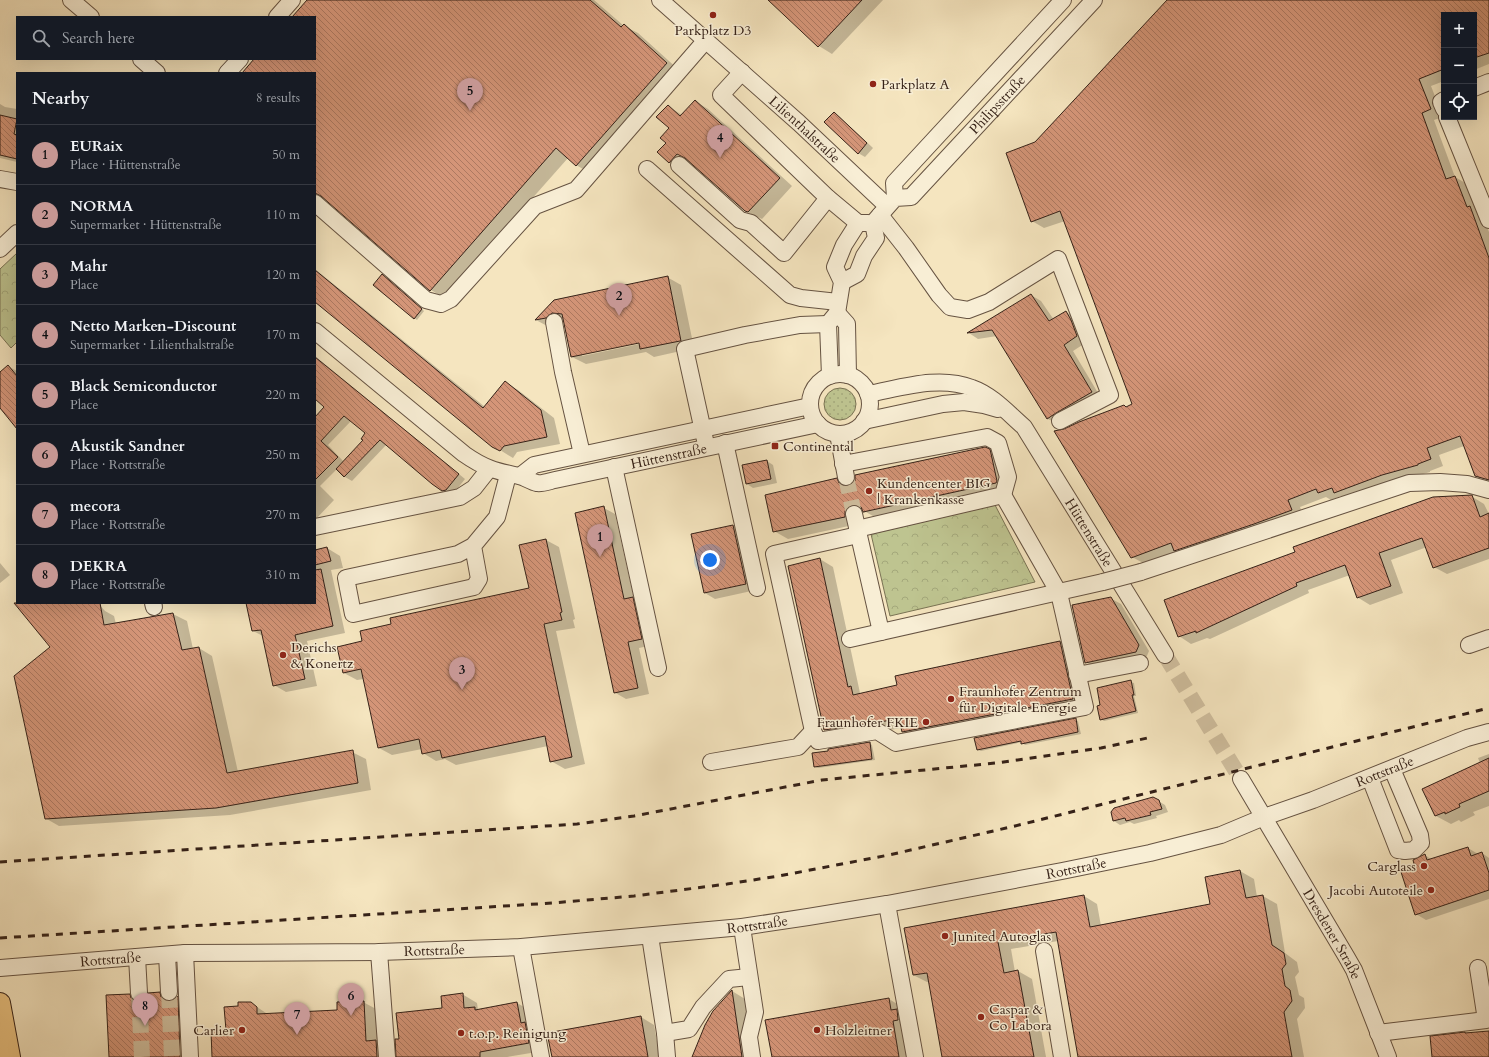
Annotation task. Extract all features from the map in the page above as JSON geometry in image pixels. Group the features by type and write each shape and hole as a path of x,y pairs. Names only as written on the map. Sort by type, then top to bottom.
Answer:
{"main road":[{"path":"0,1003 10,1057"}],"street":[{"path":"72,0 90,16"},
{"path":"278,16 292,0"},
{"name":"Lilienthalstraße","path":"660,0 799,123 878,213"},
{"name":"Philipsstraße","path":"842,282 857,274 864,256 876,238 878,213 894,182 1063,0"},
{"name":"Philipsstraße","path":"830,376 834,313 842,282 835,267 844,244 878,213 911,197 1094,0"},
{"path":"316,204 426,300 441,304 451,299 535,206 576,190 706,40"},
{"path":"142,60 156,72"},
{"path":"228,72 239,60"},
{"path":"742,72 721,95 828,198 878,213 906,248 939,295 950,307 968,310 989,302 1058,259 1110,395 1060,421"},
{"path":"1477,87 1489,82"},
{"path":"1448,120 1489,220"},
{"path":"679,165 740,220 751,223 784,253 828,198"},
{"path":"647,169 790,295 802,298 834,313 847,324 848,375"},
{"path":"0,179 16,182"},
{"path":"0,249 16,234"},
{"path":"707,447 685,349 745,335 800,325 834,313"},
{"path":"554,322 563,372 582,454"},
{"name":"Hüttenstraße","path":"316,332 464,454 488,469 537,483 818,424"},
{"path":"839,374 848,375 857,379 864,386 868,394 870,404 864,421 857,428 848,433 838,434 830,432 818,424 811,412 811,396 815,387 821,380 839,374"},
{"name":"Hüttenstraße","path":"868,394 932,383 953,382 973,388 992,399 1024,427 1166,655"},
{"name":"Hüttenstraße","path":"864,421 943,404 964,402 984,405 1008,413"},
{"name":"Hüttenstraße","path":"514,476 534,465 810,406"},
{"path":"838,434 844,470 987,437 998,442 1008,477 1003,495 1059,593 1085,707 896,743 877,731 818,741 813,731 774,554 857,526 1003,495"},
{"path":"725,443 757,588"},
{"path":"614,468 658,668"},
{"path":"316,528 460,497 474,488 488,469"},
{"path":"473,546 479,579 474,587 353,614 346,578 458,554 473,546 497,517 514,476"},
{"path":"850,639 1059,593 1141,572 1409,483 1440,482 1467,484 1489,490"},
{"path":"857,526 881,632"},
{"path":"1469,646 1489,638"},
{"path":"1077,675 1140,663"},
{"path":"711,762 798,747 813,731"},
{"name":"Rottstraße","path":"0,968 185,953 379,952 521,947 742,927 887,904 1150,853 1221,835 1264,817 1370,778 1467,738 1489,732"},
{"path":"1370,778 1398,850 1414,850 1421,843 1420,835 1392,769"},
{"path":"1241,779 1264,817"},
{"name":"Dresdener Straße","path":"1264,817 1354,970 1388,1057"},
{"path":"887,904 915,1057"},
{"path":"742,927 755,1012 749,1037 752,1057"},
{"path":"650,936 665,1033 667,1057"},
{"path":"521,947 541,1057"},
{"path":"1044,951 1062,1057"},
{"path":"379,952 387,1057"},
{"path":"185,953 190,1057"},
{"path":"163,955 165,992"},
{"path":"132,957 134,994"},
{"path":"1378,1033 1488,1020 1478,968"},
{"path":"665,1033 688,1029 703,1007 729,979 749,977"}],"green space":[{"path":"16,254 16,343 11,348 0,335 0,269"},
{"path":"837,388 843,388 853,395 856,404 855,410 849,417 843,420 837,420 827,413 824,407 824,401 831,391"},
{"path":"995,505 1035,582 890,616 871,534"}],"building":[{"path":"307,0 590,0 621,27 624,24 667,63 576,166 556,148 430,291 321,196 316,194 316,72 243,72 253,60 316,60 316,16 293,16"},
{"path":"768,0 862,0 818,47"},
{"path":"1167,0 1489,0 1489,53 1477,57 1477,12 1441,12 1441,70 1419,79 1431,109 1422,113 1446,179 1455,176 1467,207 1470,206 1489,258 1489,480 1475,476 1460,436 1427,448 1431,459 1418,465 1382,475 1334,493 1332,488 1318,493 1316,489 1288,500 1292,510 1174,551 1171,543 1131,558 1054,431 1064,429 1124,405 1126,407 1132,404 1060,211 1031,222 1006,153 1035,142"},
{"path":"695,100 780,178 748,212 685,158 677,154 669,163 657,152 666,143 660,138 669,128 656,117 668,105 680,116"},
{"path":"834,112 867,143 858,154 824,122"},
{"path":"0,115 16,119 14,134 16,135 16,159 0,155"},
{"path":"316,271 483,408 505,381 541,410 547,437 504,446 500,451 492,447 316,303"},
{"path":"382,274 422,309 414,319 373,285"},
{"path":"668,276 681,341 640,349 639,343 571,357 562,314 552,313 546,318 535,320 554,300"},
{"path":"1031,294 1049,321 1066,311 1077,336 1064,345 1092,392 1047,419 992,330 967,333"},
{"path":"316,358 459,474 446,490 442,491 380,440 344,477 336,469 363,440 361,439 365,433 344,416 321,441 338,457 316,479 316,416 324,407 316,400"},
{"path":"8,365 16,375 16,428 0,408 0,372"},
{"name":"Kundencenter BIG | Krankenkasse","path":"985,447 990,449 997,481 996,483 863,512 861,507 852,505 845,511 845,517 773,532 765,495 837,478 839,483 843,486 848,486 855,481 855,475"},
{"path":"767,460 771,479 746,484 742,465"},
{"path":"1472,495 1480,517 1489,513 1489,548 1433,568 1422,538 1379,553 1391,586 1357,598 1345,565 1296,583 1297,586 1196,633 1196,631 1178,637 1164,600 1295,552 1293,547 1433,497"},
{"path":"604,506 624,599 633,597 642,639 628,642 638,688 614,693 575,513"},
{"path":"733,525 746,584 704,593 691,534"},
{"path":"546,539 562,612 560,613 562,620 544,624 572,757 550,762 545,736 442,758 440,750 422,754 419,739 378,748 361,669 343,673 337,647 362,641 360,631 391,624 390,618 529,588 519,545"},
{"path":"327,547 331,561 316,565 316,550"},
{"path":"820,558 848,687 851,686 853,695 897,685 895,676 1060,641 1073,699 902,732 899,719 824,730 788,566"},
{"name":"Derichs & Konertz","path":"321,569 333,626 295,635 305,679 273,686 261,630 252,631 246,604 316,604 316,570"},
{"path":"1111,597 1139,645 1136,652 1085,663 1072,605"},
{"path":"14,603 100,604 104,625 173,613 182,650 199,647 227,773 353,750 358,783 216,808 45,819 14,676 50,647"},
{"path":"1131,680 1134,695 1132,695 1136,711 1100,720 1097,706 1100,705 1097,688"},
{"path":"1076,718 1078,732 1021,744 1021,741 977,750 974,738"},
{"path":"870,742 872,759 814,767 812,753"},
{"path":"1489,758 1489,791 1459,804 1460,807 1445,814 1445,812 1435,816 1422,789"},
{"path":"1153,797 1159,800 1162,809 1150,812 1151,815 1126,821 1125,818 1113,821 1111,812 1114,808"},
{"path":"1468,847 1471,856 1482,852 1489,873 1489,890 1415,915 1400,869 1414,864 1413,860 1425,854 1427,860"},
{"path":"1240,870 1246,898 1263,895 1272,945 1284,953 1286,964 1282,969 1285,986 1290,990 1292,1001 1284,1012 1292,1057 1078,1057 1056,932 998,942 1004,973 1018,970 1034,1057 942,1057 927,973 913,975 904,928 1084,895 1090,927 1210,904 1205,877"},
{"path":"732,990 742,1057 692,1057 705,1025 713,1011"},
{"path":"160,992 161,997 164,1000 174,1000 178,996 180,1057 109,1057 106,995 130,994 131,998 135,1002 139,1002 144,1001 148,997 148,993"},
{"path":"463,993 464,1008 475,1007 475,1010 517,1002 521,1023 525,1022 529,1043 480,1052 480,1057 396,1057 395,1039 399,1039 396,1013 442,1008 441,996"},
{"path":"889,998 891,1010 897,1009 898,1020 893,1021 899,1057 772,1057 765,1020"},
{"path":"364,1001 366,1041 376,1040 377,1057 212,1057 211,1031 226,1030 224,1007 238,1006 238,1002 251,1002 257,1007 257,1014 337,1010 337,1002"},
{"path":"641,1016 648,1057 552,1057 547,1033"},
{"path":"1489,1031 1489,1057 1432,1057 1430,1036"}],"tunnel":[{"path":"846,477 854,514"},
{"path":"1165,655 1241,779"},
{"path":"169,992 172,1057"},
{"path":"139,993 142,1057"}],"railway":[{"path":"0,938 552,903 634,896 779,876 889,855 1015,826 1489,708"},
{"path":"0,862 577,824 634,816 822,780 996,763 1101,748 1152,737"}],"place":[{"name":"Parkplatz D3","path":"713,15"},
{"name":"Parkplatz A","path":"873,84"},
{"name":"Black Semiconductor","path":"470,111"},
{"name":"Netto Marken-Discount","path":"720,158"},
{"name":"NORMA","path":"619,316"},
{"name":"Continental","path":"775,446"},
{"name":"Kundencenter BIG | Krankenkasse","path":"869,491"},
{"name":"EURaix","path":"600,557"},
{"name":"Derichs & Konertz","path":"283,655"},
{"name":"Mahr","path":"462,690"},
{"name":"Fraunhofer Zentrum für Digitale Energie","path":"951,699"},
{"name":"Fraunhofer FKIE","path":"926,722"},
{"name":"Carglass","path":"1424,866"},
{"name":"Jacobi Autoteile","path":"1431,890"},
{"name":"Junited Autoglas","path":"945,936"},
{"name":"Akustik Sandner","path":"351,1016"},
{"name":"Caspar & Co Labora","path":"981,1017"},
{"name":"DEKRA","path":"145,1026"},
{"name":"Carlier","path":"242,1030"},
{"name":"Holzleitner","path":"817,1030"},
{"name":"t.o.p. Reinigung","path":"461,1033"},
{"name":"mecora","path":"297,1035"}]}
